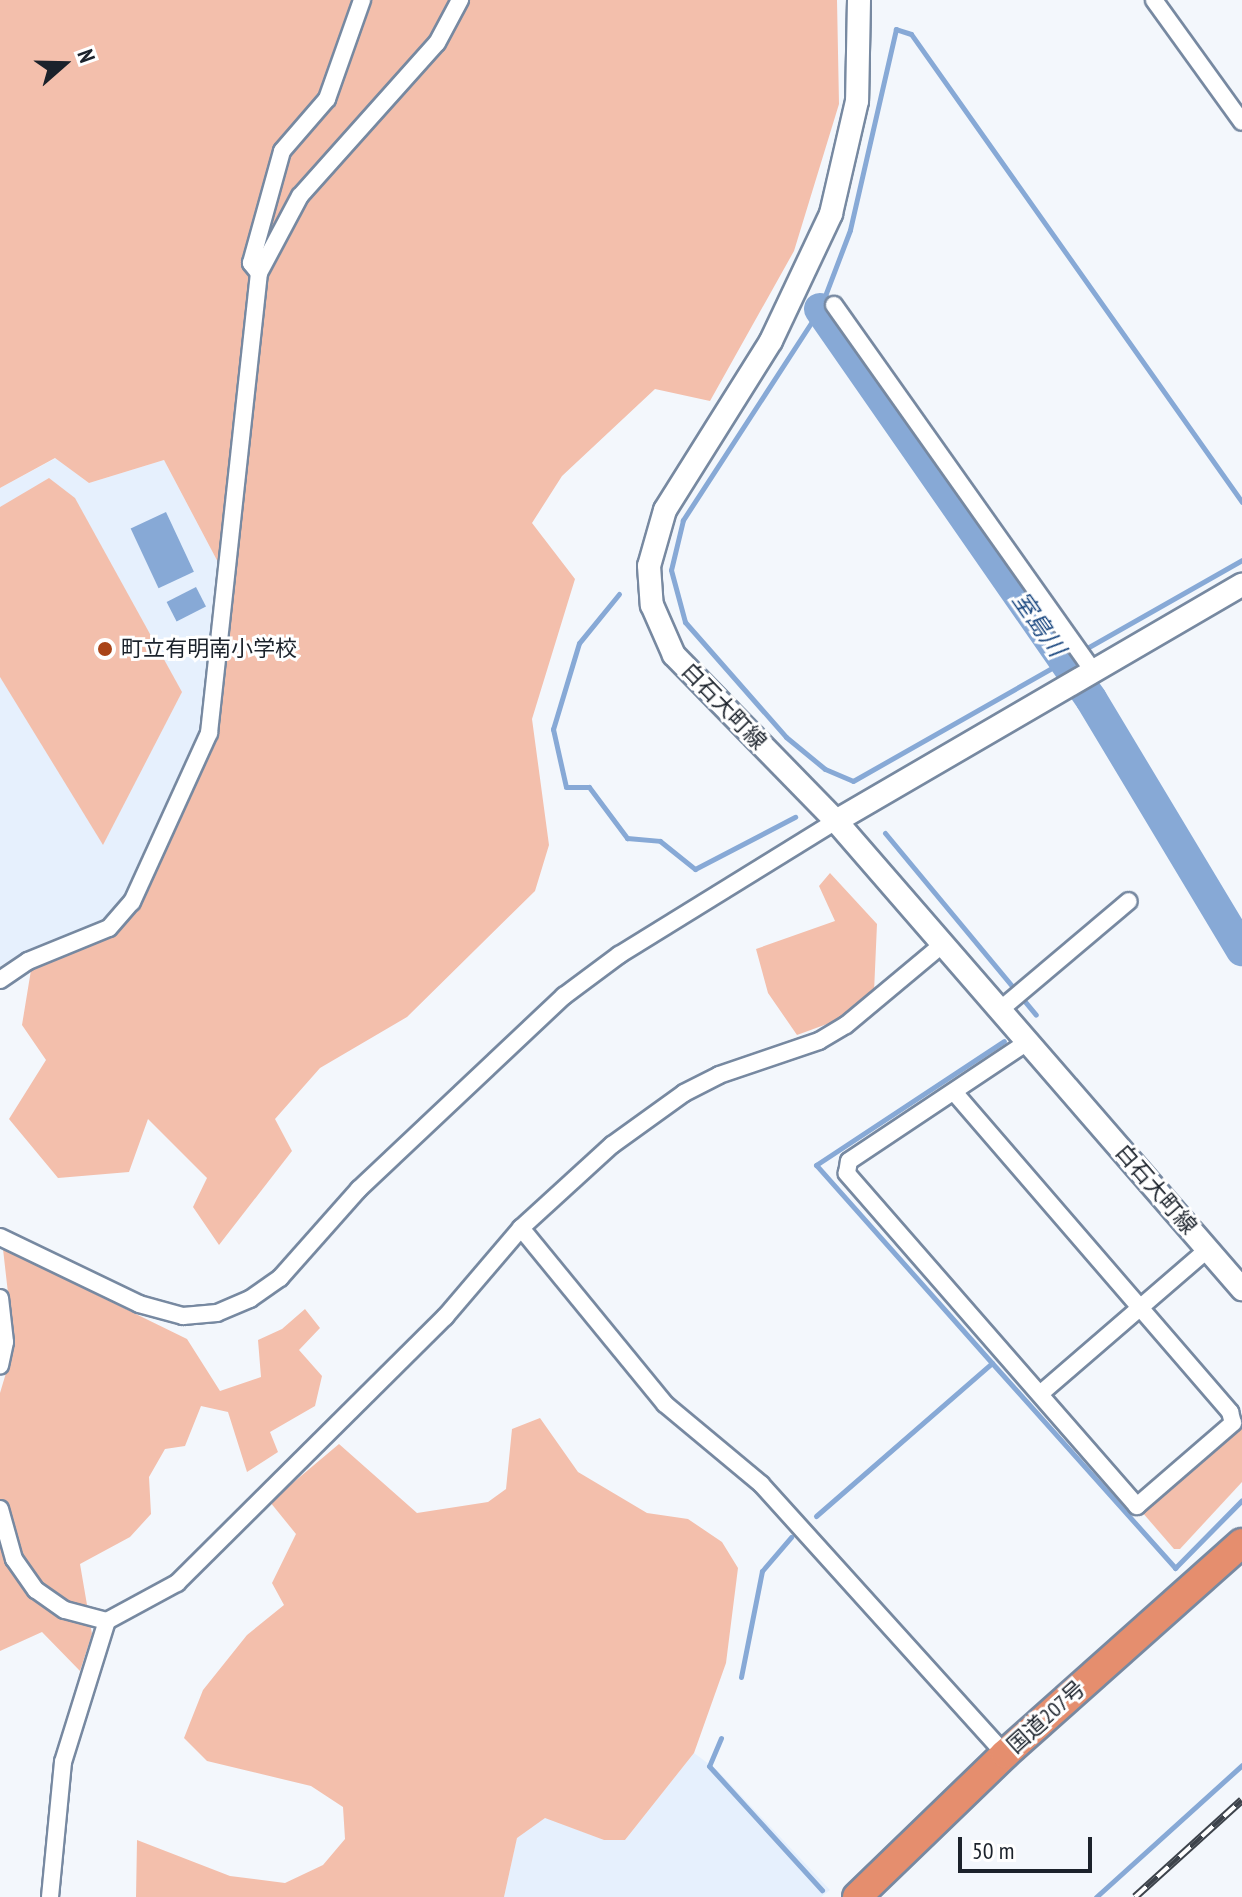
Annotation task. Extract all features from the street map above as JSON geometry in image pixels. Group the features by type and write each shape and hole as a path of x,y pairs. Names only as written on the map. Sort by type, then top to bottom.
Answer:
{"highway":[{"name":"国道207号","path":"857,1897 1005,1754 1242,1543"}],"main road":[{"name":"白石大町線","path":"859,0 857,101 831,214 771,341 665,510 649,566 652,605 674,655 836,821 944,943 1013,999 1029,1041 1242,1289"},
{"path":"836,821 1067,687 1085,659 1242,585"}],"street":[{"path":"259,273 251,263 282,151 327,99 362,0"},
{"path":"0,980 28,961 109,928 132,902 209,733 259,273 300,196 437,43 460,0"},
{"path":"1154,0 1242,122"},
{"path":"834,305 1085,659"},
{"path":"0,1237 139,1304 183,1316 217,1313 250,1299 280,1278 359,1189 564,996 619,955 836,821"},
{"path":"1013,999 1129,901"},
{"path":"0,1509 14,1559 36,1590 65,1610 107,1621 177,1583 445,1317 521,1228 612,1145 684,1093 833,1033 944,943"},
{"path":"954,1092 1230,1412 1233,1423 1137,1506 847,1173 849,1161 1029,1041"},
{"path":"521,1228 665,1404 761,1484 1005,1754"},
{"path":"1040,1394 1208,1249"},
{"path":"0,1298 5,1342 0,1365"},
{"path":"50,1897 63,1762 107,1621"}],"shaded area":[{"path":"0,0 837,0 839,104 794,251 710,401 655,389 562,476 532,523 575,579 532,719 549,845 535,891 407,1017 320,1068 275,1119 292,1151 219,1245 193,1207 207,1178 148,1119 129,1172 58,1178 9,1119 46,1060 22,1025 31,970 106,922 126,896 199,731 220,566 164,460 89,483 55,458 0,488"},
{"name":"町立有明南小学校","path":"56,458 89,483 164,460 220,566 199,731 126,896 106,921 25,951 0,966 0,488"},
{"path":"49,478 75,498 182,692 103,845 0,677 0,507"},
{"path":"830,873 877,924 874,992 838,1020 797,1035 768,993 756,949 835,921 819,886"},
{"path":"3,1249 187,1339 220,1391 261,1377 258,1340 282,1329 305,1309 320,1328 299,1350 322,1376 315,1406 270,1432 278,1452 247,1472 228,1412 201,1406 185,1446 165,1449 149,1477 151,1514 130,1537 80,1564 92,1634 80,1671 42,1632 0,1651 0,1393 14,1346"},
{"path":"540,1418 578,1472 647,1513 688,1519 722,1542 738,1568 726,1663 694,1753 625,1840 604,1840 545,1818 517,1838 504,1897 136,1897 137,1840 230,1876 285,1883 323,1865 345,1839 343,1807 311,1786 207,1761 184,1738 203,1690 247,1635 284,1605 272,1583 296,1534 270,1502 339,1444 417,1513 488,1502 506,1489 512,1429"},
{"path":"1242,1424 1242,1482 1180,1549 1174,1549 1142,1512"},
{"path":"694,1753 717,1770 830,1890 821,1897 504,1897 517,1837 545,1817 604,1840 625,1840"}],"water":[{"path":"166,512 194,572 159,588 131,528"},
{"path":"196,587 206,607 177,622 167,602"}],"waterway":[{"path":"1242,502 911,34 896,29 850,230 820,309 683,520 671,570 685,622 786,737 825,769 853,781 1242,560"},
{"name":"室島川","path":"820,309 1091,699 1242,950"},
{"path":"619,594 579,643 553,729 566,787 589,787 627,838 660,841 695,869 795,817"},
{"path":"885,833 1036,1015"},
{"path":"816,1516 992,1363 816,1165 1004,1041"},
{"path":"992,1363 1175,1568 1242,1500"},
{"path":"741,1677 762,1571 791,1537"},
{"path":"721,1738 709,1766 822,1890"},
{"path":"1096,1897 1242,1765"}],"railway":[{"path":"1135,1897 1242,1800"}],"place":[{"name":"町立有明南小学校","path":"105,649"}]}
